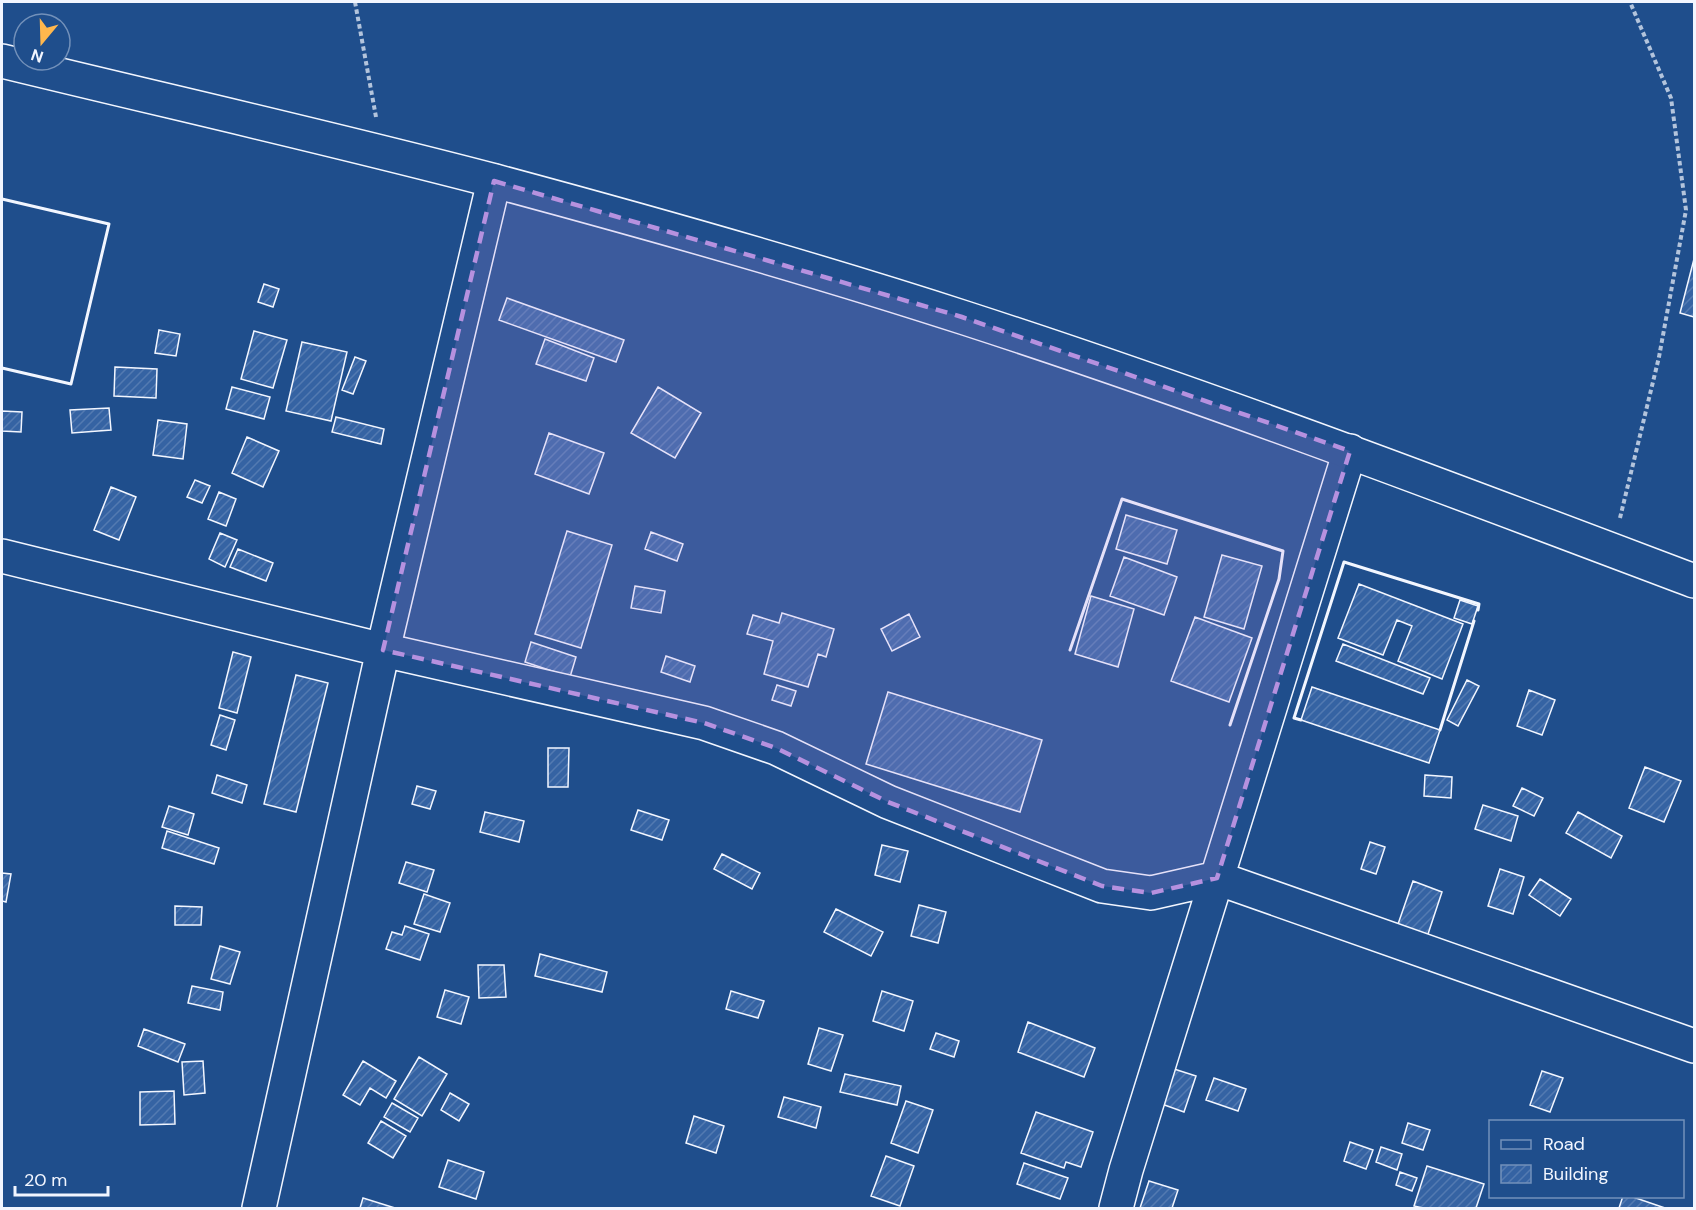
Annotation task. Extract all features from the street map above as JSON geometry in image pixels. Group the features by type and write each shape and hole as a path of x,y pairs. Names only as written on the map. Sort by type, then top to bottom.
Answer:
{"street":[{"path":"2,61 495,181 740,250 962,317 1176,388 1695,581"},
{"path":"259,1209 383,650 495,181"},
{"path":"1116,1209 1126,1170 1350,451"},
{"path":"2,556 383,650 704,723 776,748 888,802 1102,886 1151,893 1217,878 1695,1046"}],"path":[{"path":"356,2 382,153"},
{"path":"1612,550 1659,357 1686,210 1671,98 1630,2"}],"highlighted area":[{"path":"494,181 962,317 1350,451 1217,878 1151,893 1102,886 888,802 776,748 704,723 383,650"}],"building":[{"path":"1694,259 1694,317 1680,313"},
{"path":"264,284 279,289 273,307 258,302"},
{"path":"507,298 624,340 616,362 499,320"},
{"path":"159,330 180,334 176,356 155,353"},
{"path":"254,331 287,340 273,388 241,379"},
{"path":"545,339 594,358 586,381 536,364"},
{"path":"302,342 347,352 331,421 286,411"},
{"path":"355,357 366,361 353,394 342,390"},
{"path":"115,367 157,369 156,398 114,396"},
{"path":"232,387 270,397 264,419 226,409"},
{"path":"658,387 701,413 675,458 631,433"},
{"path":"109,408 111,430 72,433 70,410"},
{"path":"2,411 22,412 21,432 2,431"},
{"path":"336,417 384,429 381,444 332,432"},
{"path":"158,420 187,424 183,459 153,455"},
{"path":"549,433 604,453 589,494 535,474"},
{"path":"247,437 279,451 263,487 232,473"},
{"path":"195,480 210,486 202,503 187,497"},
{"path":"111,487 136,497 119,540 94,530"},
{"path":"219,492 236,499 226,526 208,519"},
{"path":"1126,515 1177,530 1167,564 1116,549"},
{"path":"567,531 612,545 581,648 535,634"},
{"path":"651,532 683,544 677,561 645,549"},
{"path":"220,533 237,540 225,567 209,559"},
{"path":"238,549 273,563 266,581 230,567"},
{"path":"1222,555 1262,566 1244,629 1204,617"},
{"path":"1124,557 1177,577 1164,615 1110,596"},
{"path":"1359,584 1463,624 1442,679 1398,661 1412,626 1397,620 1383,655 1338,638"},
{"path":"635,586 665,591 661,613 631,608"},
{"path":"1091,596 1134,609 1118,667 1075,654"},
{"path":"1460,600 1478,606 1472,624 1454,618"},
{"path":"782,613 834,629 826,657 818,654 808,687 764,674 773,641 747,634 753,615 779,623"},
{"path":"909,614 920,637 892,651 881,629"},
{"path":"1195,617 1252,638 1229,702 1171,681"},
{"path":"531,642 576,657 570,677 525,662"},
{"path":"1343,644 1430,678 1423,694 1336,661"},
{"path":"233,652 251,657 237,713 219,708"},
{"path":"666,656 695,666 690,682 661,672"},
{"path":"296,675 328,683 296,812 264,804"},
{"path":"1467,680 1479,686 1458,726 1447,720"},
{"path":"777,685 796,691 791,706 772,700"},
{"path":"1312,687 1440,730 1429,763 1301,720"},
{"path":"1529,690 1555,700 1542,735 1517,726"},
{"path":"888,692 1042,740 1020,812 866,764"},
{"path":"220,715 235,720 226,750 211,745"},
{"path":"548,748 569,748 568,787 548,787"},
{"path":"1645,767 1681,781 1664,822 1629,808"},
{"path":"217,775 247,785 242,803 212,793"},
{"path":"1425,775 1452,777 1451,798 1424,796"},
{"path":"417,786 436,791 430,809 412,804"},
{"path":"1522,788 1543,798 1534,816 1513,806"},
{"path":"1483,805 1518,816 1511,841 1475,829"},
{"path":"169,806 194,814 188,835 162,827"},
{"path":"638,810 669,820 662,840 631,830"},
{"path":"485,812 524,821 519,842 480,832"},
{"path":"1578,812 1622,836 1611,858 1566,833"},
{"path":"167,831 219,848 214,864 162,848"},
{"path":"1370,842 1385,847 1376,874 1361,869"},
{"path":"882,845 908,851 900,882 875,875"},
{"path":"722,854 760,873 752,889 714,869"},
{"path":"406,862 434,870 427,892 399,883"},
{"path":"1500,869 1524,877 1513,914 1488,906"},
{"path":"2,873 11,874 6,902 2,901"},
{"path":"1540,879 1571,899 1560,916 1529,895"},
{"path":"1413,881 1442,892 1427,937 1397,927"},
{"path":"424,894 450,903 440,932 414,924"},
{"path":"919,905 946,912 938,943 911,936"},
{"path":"175,906 202,907 201,925 175,925"},
{"path":"836,909 883,932 871,956 824,932"},
{"path":"405,926 429,934 420,960 386,949 392,932 402,935"},
{"path":"220,946 240,952 230,984 211,979"},
{"path":"540,954 607,972 602,992 535,976"},
{"path":"478,965 504,965 506,997 479,998"},
{"path":"192,986 223,992 220,1010 188,1003"},
{"path":"445,990 469,997 461,1024 437,1017"},
{"path":"731,991 764,1001 758,1018 726,1009"},
{"path":"882,991 913,1001 904,1031 873,1021"},
{"path":"1028,1022 1095,1048 1084,1077 1018,1052"},
{"path":"819,1028 843,1035 831,1071 808,1064"},
{"path":"144,1029 185,1044 178,1062 138,1046"},
{"path":"936,1033 959,1041 954,1057 930,1049"},
{"path":"419,1057 447,1074 422,1116 394,1099"},
{"path":"203,1061 205,1093 184,1095 182,1062"},
{"path":"363,1061 396,1081 386,1098 370,1088 360,1105 343,1095"},
{"path":"1171,1068 1196,1076 1184,1112 1159,1103"},
{"path":"1542,1071 1563,1078 1550,1112 1530,1105"},
{"path":"845,1074 901,1086 897,1105 840,1092"},
{"path":"1214,1078 1246,1089 1238,1111 1206,1100"},
{"path":"174,1091 175,1124 140,1125 140,1092"},
{"path":"450,1093 469,1104 459,1121 441,1110"},
{"path":"784,1097 821,1107 816,1128 778,1117"},
{"path":"906,1101 933,1110 918,1153 891,1143"},
{"path":"392,1103 418,1118 410,1132 384,1117"},
{"path":"1036,1112 1093,1132 1081,1167 1066,1162 1064,1168 1021,1153"},
{"path":"694,1116 724,1126 716,1153 686,1143"},
{"path":"381,1121 406,1136 393,1158 368,1143"},
{"path":"1408,1123 1430,1130 1423,1150 1402,1143"},
{"path":"1350,1142 1373,1150 1366,1169 1344,1161"},
{"path":"1381,1147 1402,1154 1397,1170 1376,1162"},
{"path":"886,1156 914,1166 900,1206 871,1196"},
{"path":"448,1160 484,1172 476,1199 439,1187"},
{"path":"1024,1163 1068,1178 1060,1199 1017,1184"},
{"path":"1427,1166 1484,1184 1476,1208 1414,1206"},
{"path":"1400,1172 1417,1178 1412,1191 1396,1185"},
{"path":"1149,1181 1178,1190 1172,1208 1140,1208"},
{"path":"363,1198 395,1208 360,1208"},
{"path":"1622,1198 1636,1198 1665,1208 1619,1208"}],"wall":[{"path":"2,199 109,224 71,384 2,368"},
{"path":"1070,650 1122,499 1283,551 1279,579 1230,725"},
{"path":"1301,720 1294,718 1344,562 1479,604 1478,610"},
{"path":"1440,730 1474,621"}]}
